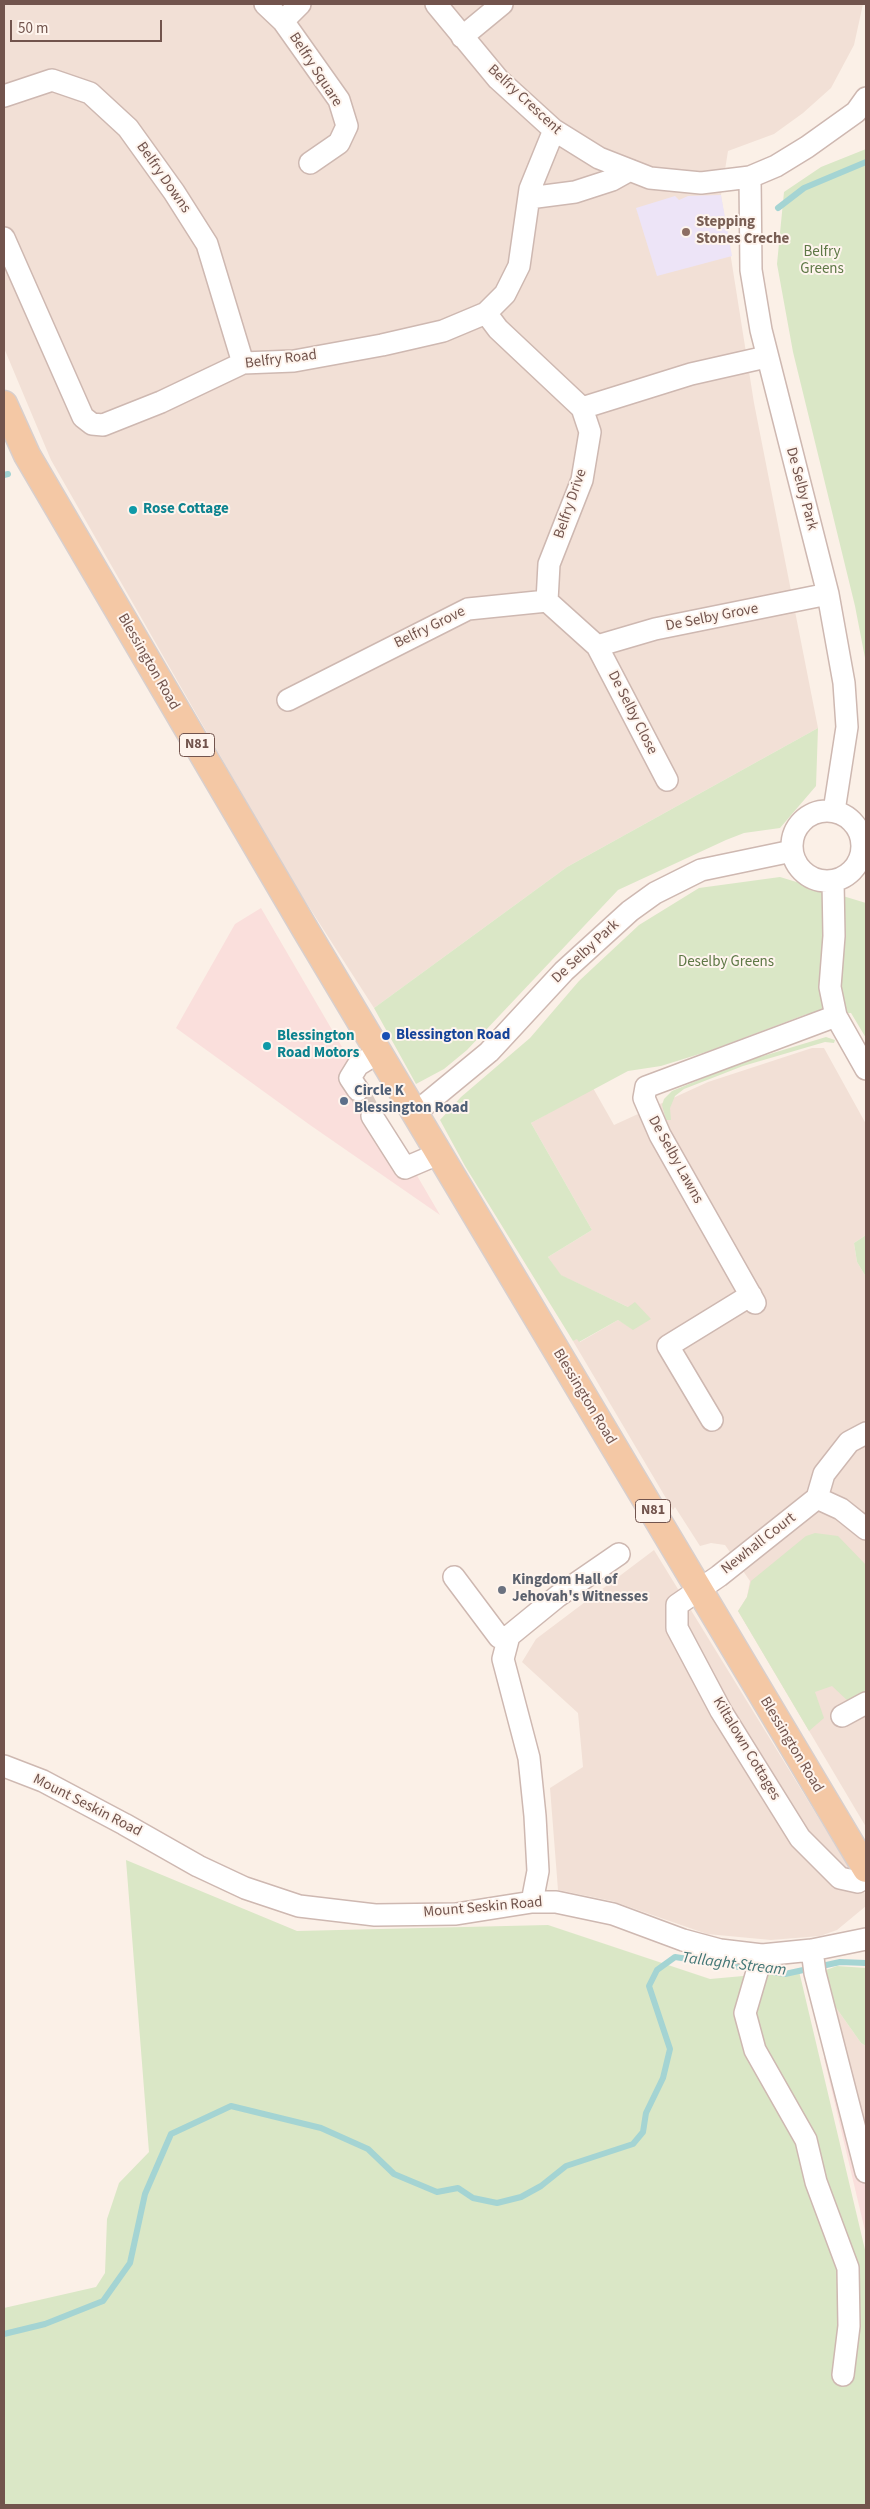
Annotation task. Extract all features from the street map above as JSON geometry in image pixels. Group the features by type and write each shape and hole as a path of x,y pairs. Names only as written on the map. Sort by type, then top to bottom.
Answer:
{"main road":[{"name":"Blessington Road","path":"4,404 27,456 438,1154 866,1869"}],"street":[{"name":"Belfry Square","path":"265,4 283,21 339,100 346,126 339,143 310,163"},
{"name":"Belfry Square","path":"283,21 300,4"},
{"name":"Belfry Crescent","path":"436,4 498,79 554,130 598,158 650,178 701,183 750,177 776,166 807,147 856,112 866,98"},
{"path":"462,37 502,4"},
{"name":"Belfry Downs","path":"4,96 52,80 90,93 128,128 174,192 206,244 243,363"},
{"name":"Belfry Road","path":"4,238 83,417 92,424 103,425 153,405 243,363 294,360 382,345 443,331 486,312 505,294 520,266 530,189 554,130"},
{"path":"529,198 575,192 612,180 630,170"},
{"path":"486,312 498,330 582,408 691,374 766,357 752,275 750,177"},
{"name":"De Selby Park","path":"766,357 828,594 844,683 846,727 834,811"},
{"name":"Belfry Drive","path":"547,601 549,564 582,480 590,432 582,408"},
{"name":"De Selby Grove","path":"597,646 655,629 828,594"},
{"path":"547,601 597,646"},
{"name":"Belfry Grove","path":"288,700 468,609 547,601"},
{"name":"De Selby Close","path":"597,646 667,780"},
{"path":"823,810 834,811 862,824 863,849 860,860 854,870 844,877 833,881 822,881 811,878 795,862 792,840 803,820 823,810"},
{"name":"De Selby Park","path":"415,1113 488,1052 564,971 630,911 655,893 701,870 792,851"},
{"path":"833,881 834,936 830,987 836,1016 866,1069"},
{"name":"De Selby Lawns","path":"712,1420 668,1346 753,1299 660,1135 645,1101 646,1087 836,1016"},
{"path":"358,1090 350,1078 358,1065 379,1052"},
{"path":"372,1116 405,1168 438,1154"},
{"path":"866,1433 849,1442 824,1474 816,1498 841,1508 866,1530"},
{"name":"Newhall Court","path":"700,1589 816,1498"},
{"path":"454,1577 499,1637 509,1636 558,1596 619,1554"},
{"name":"Kiltalown Cottages","path":"700,1589 678,1605 677,1628 721,1711 800,1838 840,1878 858,1882 866,1876"},
{"path":"509,1636 503,1659 528,1758 535,1816 538,1871 532,1902"},
{"path":"842,1716 866,1704"},
{"name":"Mount Seskin Road","path":"4,1766 59,1790 198,1866 246,1888 299,1906 375,1915 456,1914 532,1902 556,1902 613,1914 683,1940 720,1950 758,1965 814,1962 866,1939"},
{"path":"814,1962 866,2172"},
{"path":"758,1965 745,2013 755,2050 806,2140 816,2182 848,2268 849,2326 843,2375"}],"shaded area":[{"path":"4,4 863,4 854,45 831,88 803,113 774,134 728,151 721,195 754,403 818,728 567,867 374,1008 289,876 51,460 4,348"},
{"name":"Stepping Stones Creche","path":"721,195 732,256 657,276 636,208 675,196 679,200 688,196"},
{"path":"261,908 440,1215 310,1125 176,1028 235,924"},
{"path":"812,1048 824,1048 866,1124 866,1235 854,1243 857,1262 866,1277 866,1827 738,1611 747,1597 750,1581 725,1545 711,1543 700,1546 675,1507 673,1510 573,1341 577,1338 580,1342 618,1320 630,1327 628,1307 560,1275 548,1257 592,1230 531,1123 593,1088 614,1125 708,1082"},
{"path":"654,1550 866,1895 866,1906 837,1930 820,1936 771,1940 707,1934 612,1901 558,1890 550,1788 583,1767 578,1713 522,1662 536,1639"},
{"path":"832,2002 861,2043 866,2046 866,2137"},
{"path":"845,2053 866,2137 866,2235 824,2058"}],"green space":[{"name":"Belfry Greens","path":"866,149 866,663 855,606 793,352 777,264 784,192 821,167"},
{"path":"818,728 816,786 780,828 744,833 618,890 467,1050 444,1069 416,1084 374,1008 567,867"},
{"name":"Deselby Greens","path":"780,877 866,903 866,1038 851,1013 807,1014 709,1051 661,1066 628,1071 531,1123 592,1230 548,1257 561,1275 628,1307 635,1302 651,1319 633,1330 618,1320 579,1342 577,1339 573,1341 465,1166 440,1120 461,1097 530,1038 579,981 639,925 699,888"},
{"path":"826,1037 835,1040 834,1043 825,1042 743,1066 684,1089 675,1096 670,1108 671,1120 666,1120 662,1105 664,1099 672,1091 740,1063"},
{"path":"866,1235 866,1277 857,1262 854,1243"},
{"path":"815,1533 838,1536 866,1565 866,1692 849,1702 832,1686 815,1692 824,1718 809,1731 738,1611 747,1597 751,1581 806,1536"},
{"path":"126,1860 297,1931 548,1925 710,1979 799,1971 866,2254 866,2505 4,2505 4,2308 96,2287 105,2273 107,2219 119,2183 149,2152"},
{"path":"837,1966 866,1968 866,2046 861,2043 832,2002 826,1970"}],"waterway":[{"path":"778,208 804,188 866,162"},
{"path":"4,475 8,474"},
{"name":"Tallaght Stream","path":"4,2334 45,2324 103,2301 130,2263 145,2194 171,2134 231,2106 321,2128 368,2149 394,2174 437,2192 458,2188 473,2198 497,2203 521,2197 541,2186 566,2166 633,2144 643,2132 646,2113 663,2078 670,2049 649,1986 657,1970 675,1957 785,1974 840,1962 866,1963"}],"tunnel":[{"path":"358,1090 372,1116"}],"place":[{"name":"Stepping Stones Creche","path":"686,232"},
{"name":"Rose Cottage","path":"133,510"},
{"name":"Blessington Road","path":"386,1036"},
{"name":"Blessington Road Motors","path":"267,1046"},
{"name":"Circle K Blessington Road","path":"344,1101"},
{"name":"Kingdom Hall of Jehovah's Witnesses","path":"502,1590"}]}
